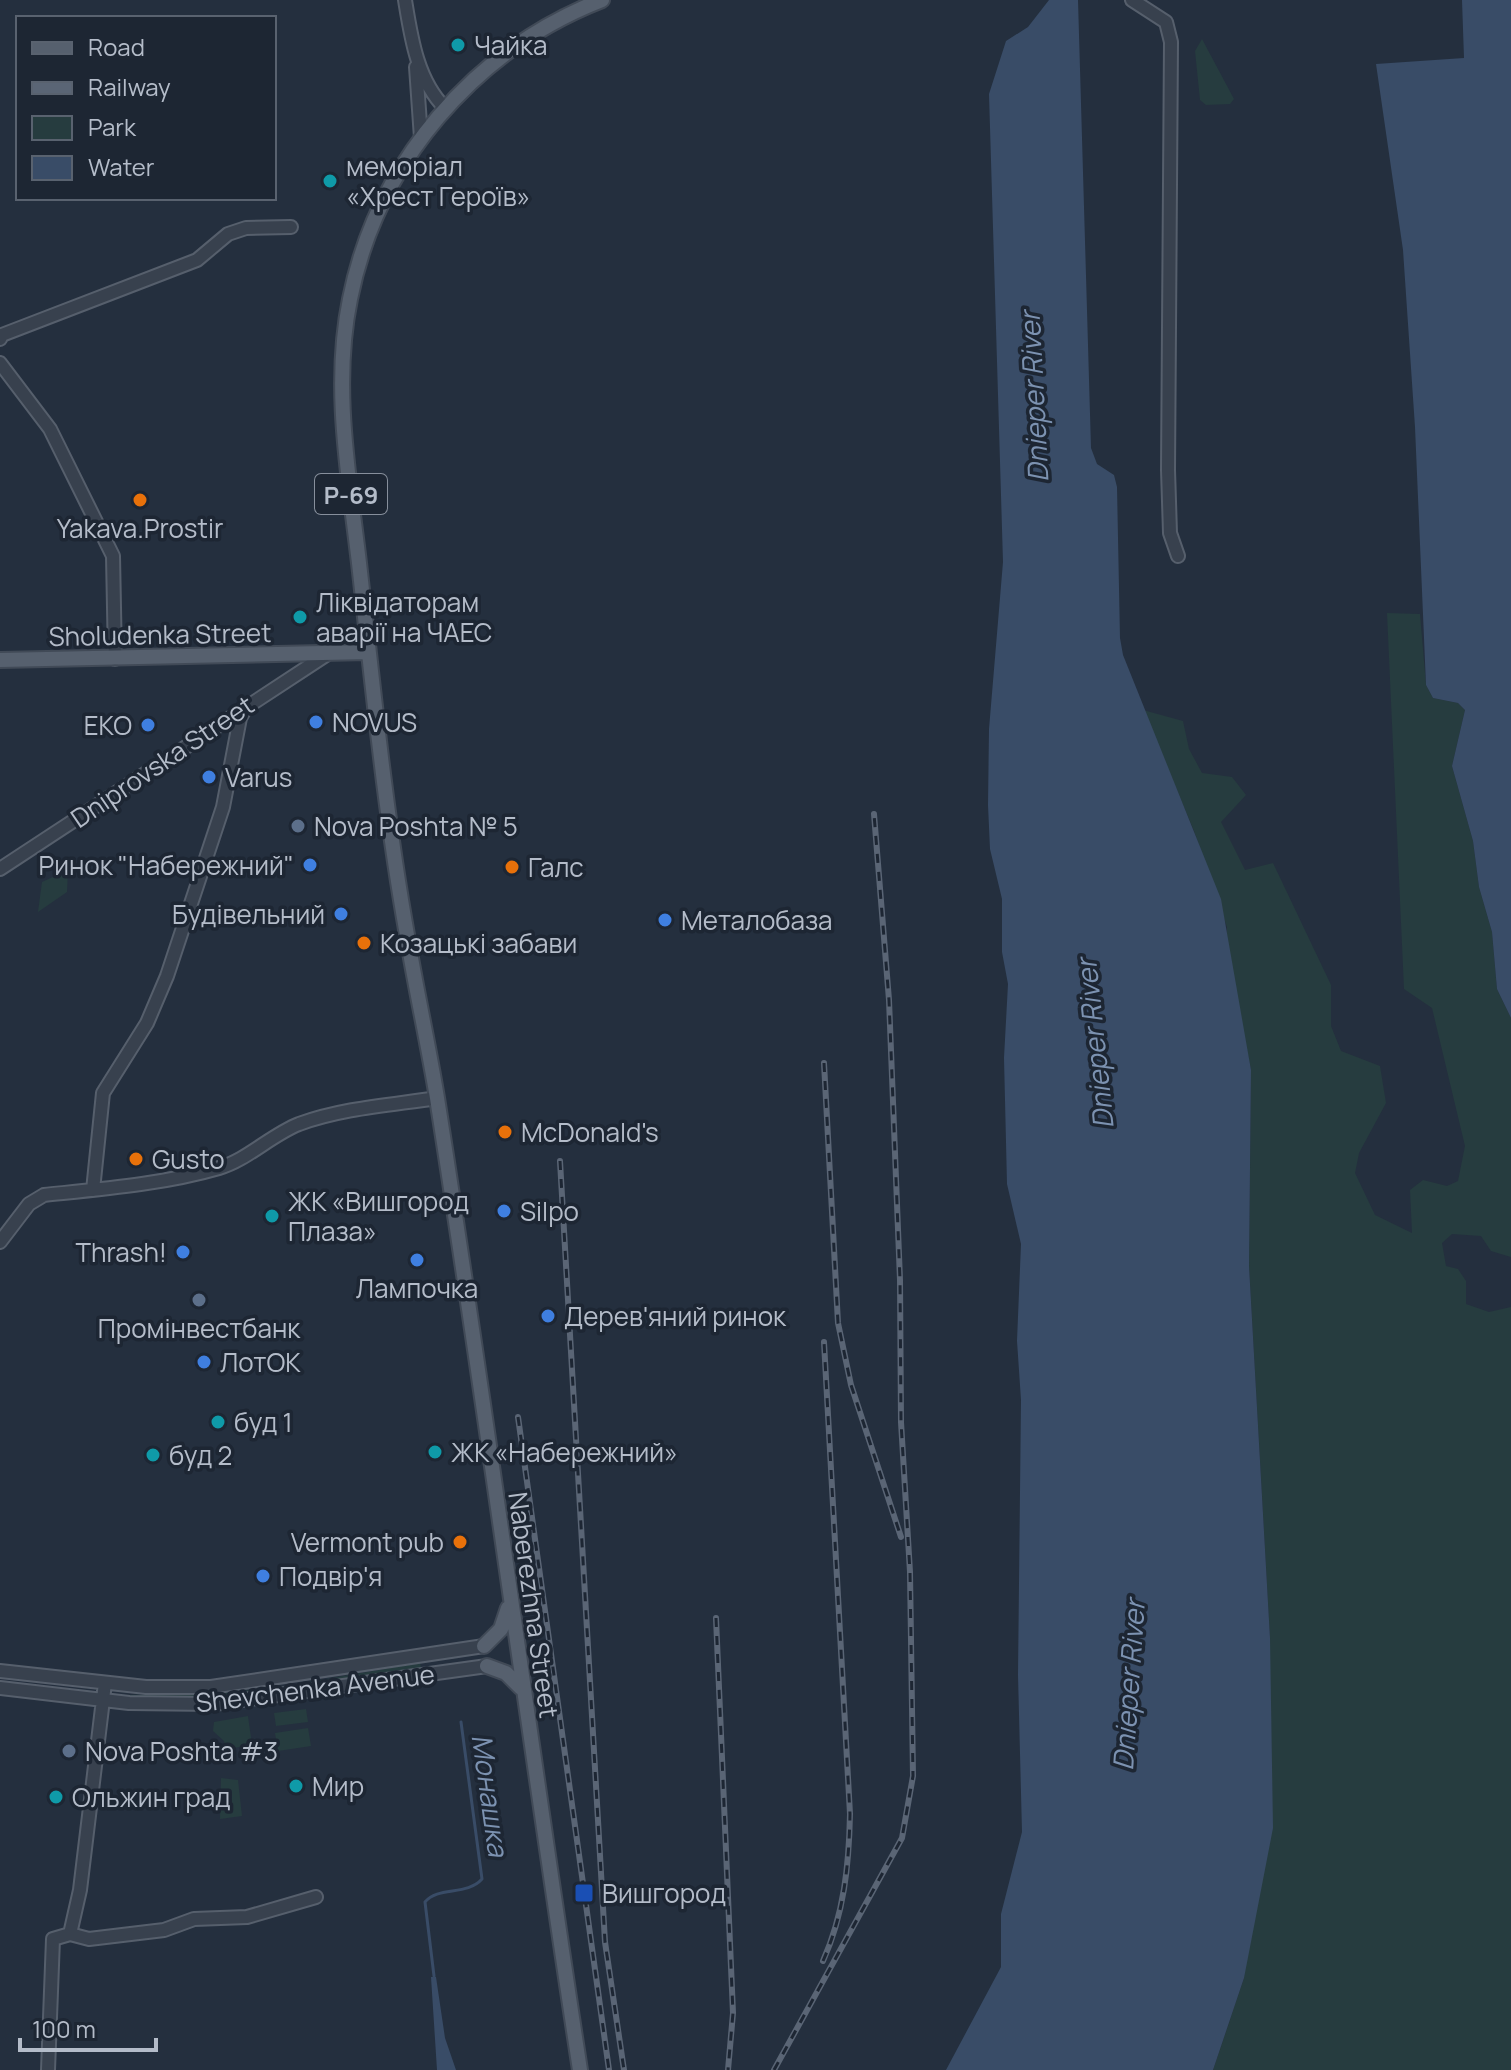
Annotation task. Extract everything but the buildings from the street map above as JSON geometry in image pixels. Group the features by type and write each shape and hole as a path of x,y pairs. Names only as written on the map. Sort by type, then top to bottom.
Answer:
{"main road":[{"name":"Р-69","path":"445,108 477,74 511,48 551,23 602,0"},
{"name":"Naberezhna Street","path":"445,108 421,138 368,237 346,324 344,417 368,652 406,931 437,1098 509,1604 580,2070"},
{"name":"Sholudenka Street","path":"0,660 368,652"},
{"path":"484,1646 501,1629 509,1604"},
{"path":"484,1646 516,1650"},
{"path":"487,1666 516,1650"},
{"path":"487,1666 506,1673 522,1688"}],"street":[{"path":"405,0 413,44 421,138"},
{"path":"1132,0 1166,22 1171,42 1168,470 1170,533 1178,556"},
{"path":"413,44 434,97 445,108"},
{"path":"0,339 2,335 197,260 228,234 246,228 291,227"},
{"path":"0,363 50,429 113,556 115,659"},
{"name":"Dniprovska Street","path":"0,869 326,655"},
{"path":"93,1190 103,1093 147,1023 167,976 223,807 240,718 248,704"},
{"path":"0,1242 29,1204 44,1195 93,1190 224,1167 269,1138 301,1124 360,1108 437,1098"},
{"name":"Shevchenka Avenue","path":"0,1671 105,1683 211,1687 484,1646"},
{"path":"427,1656 429,1674"},
{"name":"Shevchenka Avenue","path":"0,1688 104,1701 214,1704 487,1666"},
{"path":"70,1934 80,1890 105,1683"},
{"path":"48,2070 53,1939 70,1934 89,1939 164,1930 194,1919 247,1917 316,1897"}],"green space":[{"path":"1202,39 1234,99 1230,104 1206,105 1200,100 1195,51"},
{"path":"1387,613 1420,614 1426,685 1433,698 1458,703 1465,710 1452,766 1473,841 1479,887 1492,932 1497,989 1511,1018 1511,1257 1491,1251 1481,1236 1452,1234 1442,1243 1446,1266 1458,1269 1466,1281 1466,1304 1489,1312 1511,1307 1511,2070 1213,2070 1244,1978 1270,1638 1249,1266 1251,1070 1227,951 1227,927 1194,831 1143,710 1183,721 1189,749 1202,773 1232,777 1246,795 1221,822 1245,870 1273,863 1331,985 1331,1026 1341,1051 1380,1066 1386,1103 1359,1153 1355,1173 1375,1215 1412,1233 1410,1190 1423,1180 1447,1186 1458,1181 1465,1146 1432,1008 1404,989"},
{"path":"68,870 67,892 38,912 42,882"},
{"path":"420,1663 421,1668 291,1690 291,1685"},
{"path":"286,1686 286,1691 200,1700 151,1701 119,1695 212,1694"},
{"path":"306,1709 308,1722 276,1726 274,1713"},
{"path":"248,1716 252,1745 226,1749 224,1741 213,1731 214,1722"},
{"path":"308,1728 311,1746 278,1751 275,1733"},
{"path":"221,1778 238,1780 242,1816 220,1819"}],"water":[{"name":"Dnieper River","path":"1049,0 1078,0 1091,448 1097,464 1114,475 1117,487 1123,655 1221,899 1251,1070 1249,1266 1270,1638 1273,1828 1244,1978 1213,2070 946,2070 1001,1967 1001,1914 1022,1832 1018,1675 1021,1400 1017,1341 1021,1244 1007,1184 1004,1058 1008,984 1002,952 1002,899 990,849 988,805 989,729 1003,562 989,94 1006,41 1028,27"},
{"path":"1462,0 1511,0 1511,1018 1497,989 1492,932 1479,887 1473,841 1452,766 1465,710 1458,703 1433,698 1426,685 1415,427 1403,250 1376,64 1464,58"},
{"path":"431,1977 436,1977 445,2038 456,2070 437,2070"}],"waterway":[{"name":"Монашка","path":"119,634 177,633"},
{"name":"Монашка","path":"92,634 112,634"},
{"name":"Монашка","path":"434,1976 425,1902 437,1894 469,1888 482,1879 461,1722"}],"railway":[{"path":"774,2070 902,1838 913,1776 910,1572 901,1422 900,1280 889,1000 874,814"},
{"path":"824,1063 838,1323 851,1385 901,1537"},
{"path":"560,1161 605,1942 624,2070"},
{"path":"823,1961 844,1889 850,1814 824,1342"},
{"path":"518,1417 609,2070"},
{"path":"716,1618 733,2013 728,2070"}],"place":[{"name":"Чайка","path":"458,45"},
{"name":"меморіал «Хрест Героїв»","path":"330,181"},
{"name":"Yakava.Prostir","path":"140,500"},
{"name":"Ліквідаторам аварії на ЧАЕС","path":"300,617"},
{"name":"NOVUS","path":"316,722"},
{"name":"EKO","path":"148,725"},
{"name":"Varus","path":"209,777"},
{"name":"Nova Poshta № 5","path":"298,826"},
{"name":"Ринок \"Набережний\"","path":"310,865"},
{"name":"Галс","path":"512,867"},
{"name":"Будівельний","path":"341,914"},
{"name":"Металобаза","path":"665,920"},
{"name":"Козацькі забави","path":"364,943"},
{"name":"McDonald's","path":"505,1132"},
{"name":"Gusto","path":"136,1159"},
{"name":"Silpo","path":"504,1211"},
{"name":"ЖК «Вишгород Плаза»","path":"272,1216"},
{"name":"Thrash!","path":"183,1252"},
{"name":"Лампочка","path":"417,1260"},
{"name":"Промінвестбанк","path":"199,1300"},
{"name":"Дерев'яний ринок","path":"548,1316"},
{"name":"ЛотОК","path":"204,1362"},
{"name":"буд 1","path":"218,1422"},
{"name":"ЖК «Набережний»","path":"435,1452"},
{"name":"буд 2","path":"153,1455"},
{"name":"Vermont pub","path":"460,1542"},
{"name":"Подвір'я","path":"263,1576"},
{"name":"Nova Poshta #3","path":"69,1751"},
{"name":"Мир","path":"296,1786"},
{"name":"Ольжин град","path":"56,1797"},
{"name":"Вишгород","path":"584,1893"}]}
